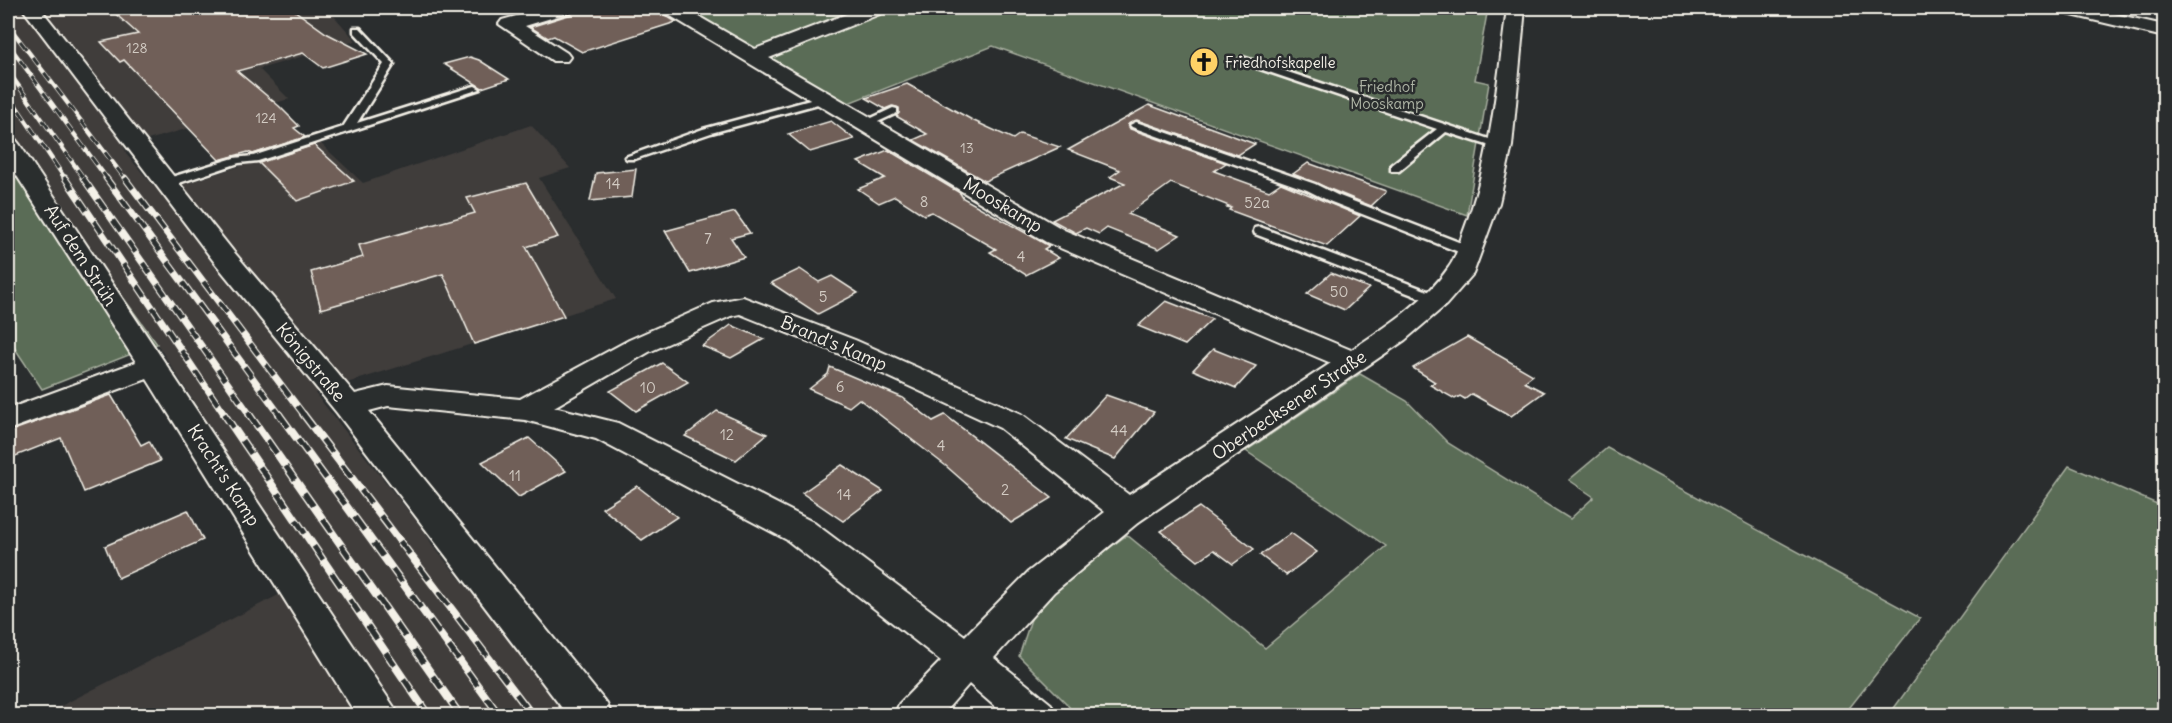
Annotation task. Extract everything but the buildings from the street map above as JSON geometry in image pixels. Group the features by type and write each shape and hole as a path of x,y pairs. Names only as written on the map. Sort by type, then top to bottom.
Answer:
{"street":[{"name":"Königstraße","path":"31,8 224,257 348,406 591,716"},
{"path":"560,57 509,24 564,8"},
{"name":"Mooskamp","path":"671,8 1055,236 1355,362"},
{"path":"755,56 878,8"},
{"name":"Oberbecksener Straße","path":"914,716 1041,582 1128,512 1395,334 1436,299 1463,268 1487,203 1500,146 1516,8"},
{"path":"2066,8 2164,31"},
{"name":"Auf dem Strüh","path":"12,158 154,366"},
{"name":"Brand's Kamp","path":"525,410 639,346 723,309 743,305 845,346 1011,421 1128,512"},
{"path":"8,420 154,366"},
{"name":"Kracht's Kamp","path":"154,366 380,716"},
{"path":"348,406 388,396 525,410 607,431 800,531 968,660 1036,716"}],"lane":[{"path":"347,130 389,64 357,30"},
{"path":"1243,60 1443,129 1500,146"},
{"path":"166,183 238,160 254,159 475,88"},
{"path":"631,157 718,128 825,99"},
{"path":"865,124 893,111"},
{"path":"1136,125 1301,184 1469,250"},
{"path":"1395,168 1443,129"},
{"path":"1260,231 1436,299"}],"shaded area":[{"path":"8,8 327,8 356,41 259,69 289,99 124,147 127,155 159,192 318,141 363,183 531,125 570,168 539,178 616,299 315,393 425,532 433,546 486,610 565,715 43,715 308,580 157,344 8,139"}],"green space":[{"name":"Friedhof Mooskamp","path":"678,8 1488,8 1475,80 1489,83 1467,215 993,46 846,104"},
{"path":"21,157 157,344 42,389 8,338 8,161"},
{"path":"1360,374 1407,401 1448,443 1570,519 1594,497 1569,480 1607,448 1920,618 1843,716 1075,715 1019,656 1037,601 1127,535 1265,648 1386,546 1246,451"},
{"path":"2069,466 2164,507 2164,715 1889,715"}],"railway":[{"path":"8,25 126,180"},
{"path":"8,44 108,180"},
{"path":"8,71 85,180"},
{"path":"8,94 66,180"},
{"path":"65,178 225,415"},
{"path":"83,178 250,415"},
{"path":"106,178 280,415"},
{"path":"125,178 304,415"},
{"path":"224,414 429,716"},
{"path":"249,414 461,716"},
{"path":"279,414 500,716"},
{"path":"303,414 533,716"}],"place":[{"name":"Friedhofskapelle","path":"1204,62"}]}
